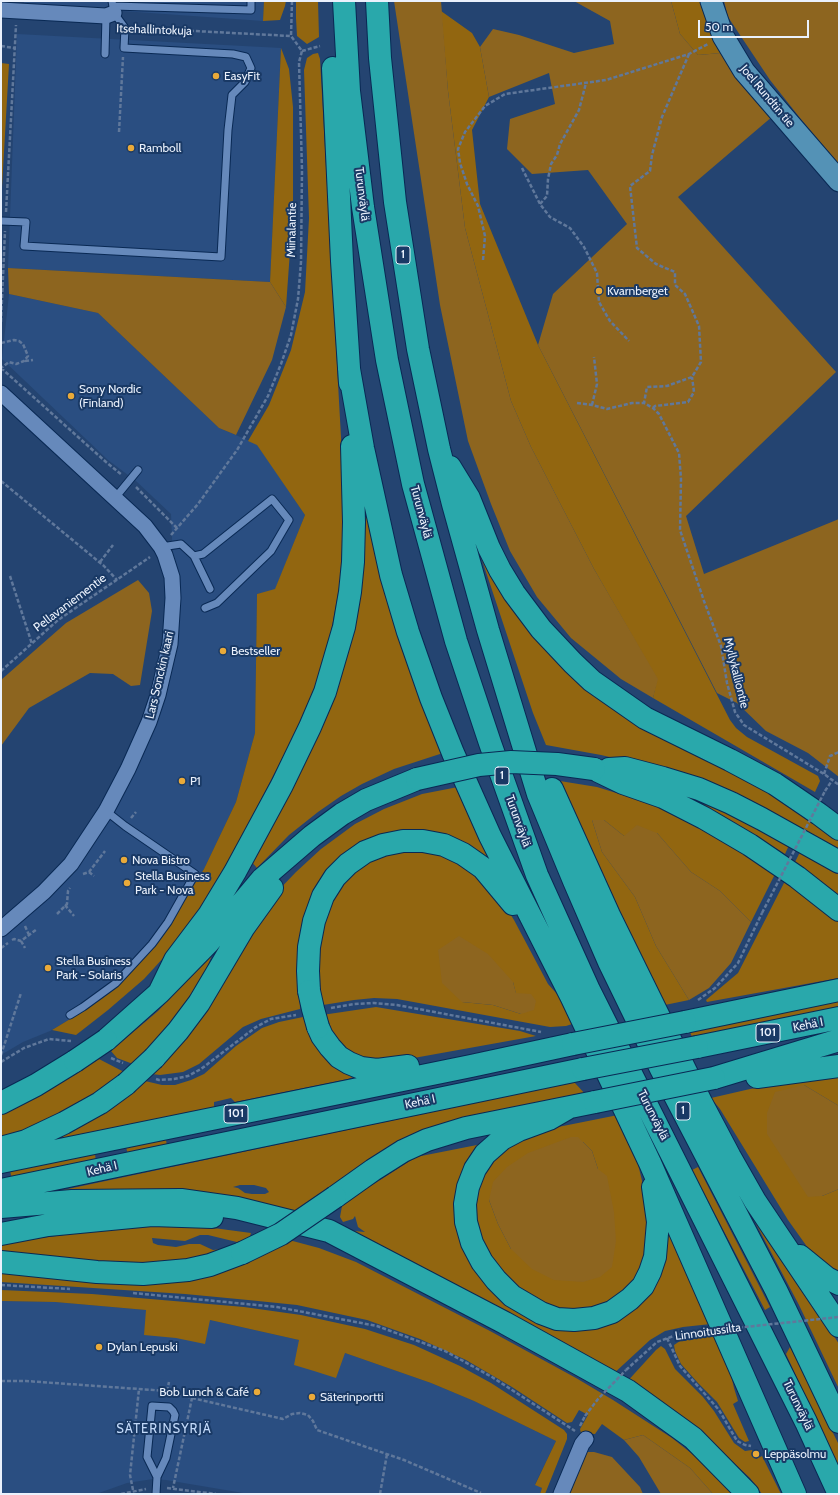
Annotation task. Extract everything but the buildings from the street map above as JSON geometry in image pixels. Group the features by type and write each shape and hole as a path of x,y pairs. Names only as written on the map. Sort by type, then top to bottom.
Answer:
{"highway":[{"path":"159,993 175,960 209,914 253,840 310,727 325,692 344,627 353,562 354,488 349,369 342,261 331,1"},
{"name":"Turunväylä","path":"344,1 349,91 363,207 388,360 413,484 456,641 537,875 589,990 796,1401 839,1494"},
{"name":"1","path":"377,1 380,58 395,202 418,349 439,450 488,630 538,794 609,962 661,1069 776,1290 839,1422"},
{"path":"349,369 376,512 391,575 408,632 431,698 453,753 490,836 572,998 650,1162 795,1494"},
{"path":"439,450 469,498 492,553 514,593 541,629 573,663 592,681 645,718 775,784 839,829"},
{"path":"514,712 552,790 609,915 702,1104 754,1201 839,1326"},
{"path":"1,1103 36,1085 74,1051 105,1047 209,942 262,880 291,854 312,836 342,814 366,800 417,779 479,765 511,762 557,764 594,769 625,768 699,789 731,803 762,818 839,862"},
{"path":"594,769 623,783 663,797 704,818 798,877 839,910"},
{"path":"471,1066 431,1063 392,1069 376,1070 361,1068 339,1057 330,1047 322,1036 312,1010 308,971 309,947 314,921 323,896 335,877 348,864 365,852 383,845 403,841 423,841 444,845 463,854 483,868 501,888 519,912 537,930"},
{"path":"1,1148 26,1140 64,1123 100,1103 125,1074 152,1067 199,1002 244,927 271,888 291,854"},
{"name":"Kehä I","path":"1,1162 839,990"},
{"name":"Kehä I","path":"1,1190 583,1069 839,1018"},
{"path":"1,1262 97,1272 143,1274 188,1270 210,1265 242,1253 281,1234 373,1170 403,1151 427,1140 466,1128 717,1077 839,1040"},
{"path":"717,1077 743,1079 839,1066"},
{"path":"568,1108 549,1119 519,1130 502,1139 485,1154 475,1169 468,1187 465,1204 466,1222 472,1243 482,1262 496,1280 512,1296 541,1313 558,1319 574,1320 594,1318 612,1312 630,1299 643,1286 655,1257 658,1222 650,1162"},
{"path":"1,1207 72,1201 181,1200 236,1208 329,1231 401,1270 505,1323 628,1391 693,1438 748,1494"},
{"path":"1,1234 48,1225 152,1215 236,1219 278,1226 328,1240 401,1270"},
{"path":"782,1242 827,1278 839,1284"}],"street":[{"name":"Joel Rundtin tie","path":"711,1 723,36 744,71 839,181"},
{"name":"Itsehallintokuja","path":"1,10 17,19 111,9"},
{"name":"Lars Sonckin kaari","path":"1,393 145,526 157,550 165,555 172,577 173,598 170,644 158,695 149,722 128,769 106,811 71,864 44,892 1,929"},
{"path":"561,1494 582,1444 581,1435"}],"lane":[{"path":"111,9 251,10 251,1"},
{"path":"3,221 26,222 24,246 222,257 228,130 232,95 245,82 251,68 246,57 233,54 124,48 125,28 111,9"},
{"path":"105,54 111,9"},
{"path":"115,498 138,470"},
{"path":"194,556 203,554 272,499 289,520 271,551 216,604 205,608"},
{"path":"157,550 181,544 194,556 210,589"},
{"path":"70,1015 116,983 152,944 172,916 195,874 125,826 106,811"},
{"path":"156,1494 157,1477 166,1458 175,1415 173,1410 169,1407 152,1406 147,1457 157,1477"}],"path":[{"path":"292,1 291,36 302,52 320,46"},
{"path":"17,19 24,26"},
{"path":"1,322 3,221 17,19"},
{"name":"Itsehallintokuja","path":"125,28 291,36"},
{"path":"483,260 485,236 478,206 467,184 460,163 458,149 465,132 485,106 505,94 606,80 689,54 723,36"},
{"path":"1,46 14,48"},
{"path":"119,132 124,48"},
{"name":"Miinalantie","path":"129,480 177,528 198,504 237,450 268,396 290,335 298,299 301,262 302,170 299,62 302,52"},
{"path":"577,403 607,409 632,403 644,403 653,408 655,406 688,402 694,392 692,377 701,362 699,326 685,294 675,284 675,272 656,264 637,248 630,186 650,172 652,156 662,117 689,54"},
{"path":"540,204 547,196 548,178 551,164 557,155 560,144 579,110 586,83"},
{"path":"522,168 540,204 550,217 570,228 584,247 597,273 599,302 610,321 629,341"},
{"path":"1,344 14,340 23,344 28,356 24,361"},
{"path":"592,405 597,384 594,357"},
{"path":"33,360 16,364 9,362 1,368 106,462 129,480"},
{"path":"644,403 647,387 667,386 692,377"},
{"name":"Myllykalliontie","path":"653,408 659,414 679,453 681,479 680,530 720,646 732,703 738,719 744,725 833,779 839,785"},
{"path":"1,481 100,562 117,580"},
{"path":"100,562 113,545"},
{"name":"Pellavaniementie","path":"1,671 58,620 117,580 157,550"},
{"path":"10,576 32,644"},
{"path":"824,774 830,756 839,752"},
{"path":"695,1001 702,998 715,988 738,963 825,791 833,779"},
{"path":"81,874 89,872 105,851"},
{"path":"89,872 94,876"},
{"path":"57,914 67,904 68,891 72,885"},
{"path":"65,905 74,916"},
{"path":"21,941 37,929"},
{"path":"1,948 14,939 21,941 25,948"},
{"path":"1,1055 21,993"},
{"path":"329,1009 374,1002 398,1005 543,1032"},
{"path":"152,1067 159,1080 188,1076 201,1069 244,1035 270,1019 301,1014"},
{"path":"1,1062 24,1048 49,1039 74,1051"},
{"path":"105,1047 125,1074"},
{"path":"1,1286 70,1289"},
{"path":"132,1293 277,1307 377,1326 445,1351 492,1377 581,1435"},
{"name":"Linnoitussilta","path":"584,1416 626,1370 657,1342 667,1338 679,1334 839,1317"},
{"path":"667,1338 680,1366 719,1410 737,1441 751,1446"},
{"path":"1,1381 26,1381 167,1391 283,1420 292,1414 300,1413 308,1415 313,1421 317,1430 404,1460 481,1493"},
{"path":"167,1391 169,1382"},
{"path":"134,1490 130,1475 139,1389"},
{"path":"173,1488 192,1398"},
{"path":"380,1494 386,1454"},
{"path":"195,1490 216,1494"}],"shaded area":[{"path":"24,1 264,1 263,21 24,4"},
{"path":"264,1 286,1 280,20 263,21"},
{"path":"296,1 318,1 319,37 307,44 297,36"},
{"path":"394,1 441,1 448,91 465,228 511,401 531,447 594,569 658,679 653,698 621,679 571,638 537,597 510,551 491,504 468,441 440,305"},
{"path":"574,1 671,1 680,34 698,55 721,53 773,116 678,197 836,372 686,516 704,574 839,519 839,777 808,753 766,731 737,703 717,693 538,345 553,294 627,224 588,170 532,174 507,149 510,119 555,104 549,73 489,97 480,47 493,29 519,35 574,53 614,44 610,21"},
{"path":"671,1 701,1 721,53 698,55 680,34"},
{"path":"724,1 839,1 839,164 770,80 728,17"},
{"path":"441,11 472,33 480,47 489,97 472,130 480,204 538,345 730,720 736,728 747,737 818,776 820,781 815,792 653,698 657,679 594,569 531,447 511,401 465,228 448,91"},
{"path":"17,34 281,48 270,282 8,268"},
{"path":"281,48 289,69 293,107 293,209 286,307 270,282"},
{"path":"318,53 320,59 342,455 343,533 340,582 326,655 313,693 299,726 244,832 212,890 196,915 165,956 144,979 108,1010 76,1035 52,1030 90,1007 122,981 156,945 204,869 236,802 255,733 257,594 275,589 305,515 257,445 248,441 269,405 291,350 305,292 309,218 304,70 307,58"},
{"path":"1,63 9,64 1,205"},
{"path":"8,268 270,282 286,307 272,360 236,435 219,428 98,313 9,294"},
{"path":"9,294 98,313 219,428 257,444 305,515 275,590 257,594 255,733 236,802 204,869 156,945 122,981 90,1007 50,1031 23,1042 1,1055 1,936 91,845 121,800 156,724 173,562 171,514 136,481 108,460 2,359"},
{"path":"362,491 443,753 394,769 341,796 289,835 257,868 250,860 314,735"},
{"path":"479,551 527,624 744,779 786,803 839,841 839,852 657,768 601,755 546,745 533,713"},
{"path":"138,580 149,593 152,611 140,685 131,686 113,674 90,673 29,708 1,746 1,680 66,623"},
{"path":"560,781 597,787 655,805 689,821 726,842 775,874 751,922 720,891 691,872 657,833 624,836 604,820 592,820 602,852 635,897 656,946 689,1000 660,1006 607,893"},
{"path":"458,787 493,865 468,847 351,850 299,977 300,1009 261,1019 243,1027 199,1064 183,1072 160,1075 152,1074 271,898 296,872 321,849 355,824 384,809 422,794"},
{"path":"684,792 790,843 785,854 684,794"},
{"path":"592,820 604,820 624,836 637,825 657,833 691,872 720,891 751,922 731,963 709,988 689,1000 656,946 635,897 602,852"},
{"path":"438,849 493,887 514,920 548,984 557,994 575,1023 566,1026 550,1027 397,999 374,998 323,1005 317,1000 315,954 327,910 351,871 383,852","holes":["513,982 521,1014 493,1005 462,1002"]},
{"path":"801,850 839,872 839,895 795,862"},
{"path":"785,881 839,922 839,978 707,1002 706,1000 738,973"},
{"path":"459,936 488,954 513,982 516,993 531,994 536,1001 534,1010 521,1014 493,1005 462,1002 442,983 438,950"},
{"path":"210,955 212,955 205,972 185,1004 161,1037 133,1064 117,1058 111,1051 158,1011"},
{"path":"839,1001 839,1008 692,1037 690,1032"},
{"path":"376,1007 520,1031 536,1036 386,1063 376,1063 343,1052 322,1015"},
{"path":"303,1017 308,1029 354,1075 353,1077 235,1102 231,1098 214,1102 214,1108 63,1138 62,1135 145,1081 162,1085 175,1085 191,1080 204,1074 236,1046 262,1028 279,1022"},
{"path":"99,1059 124,1072 107,1084 108,1087 65,1114 1,1140 1,1114 59,1083"},
{"path":"839,1074 839,1106 804,1085 822,1196 839,1189 839,1275 813,1255 788,1220 720,1109 711,1098 750,1089"},
{"path":"574,1082 587,1096 485,1117 293,1214 44,1194","holes":["240,1185 254,1185 266,1188 269,1192 265,1194 252,1194 245,1193 238,1188 233,1187"]},
{"path":"804,1085 839,1106 839,1189 822,1196 808,1197 767,1134 767,1113 775,1092"},
{"path":"618,1115 637,1160 649,1215 644,1260 634,1281 624,1295 585,1312 559,1310 518,1291 484,1252 472,1213 478,1182 492,1160 515,1142 558,1127","holes":["583,1142 592,1151 598,1169 511,1249 498,1224 489,1200"]},
{"path":"571,1137 578,1137 592,1151 598,1169 607,1176 614,1212 616,1241 612,1267 600,1277 583,1282 554,1280 532,1269 511,1249 498,1224 489,1200 493,1182 507,1167 528,1153"},
{"path":"166,1140 167,1146 128,1155 126,1147"},
{"path":"482,1144 458,1195 513,1306 618,1317 664,1221 711,1324 683,1327 665,1331 650,1340 611,1376 319,1223 327,1218 354,1231 365,1232 358,1227 355,1216 353,1219 343,1222 340,1217 342,1206 416,1157"},
{"path":"95,1154 96,1162 12,1179 10,1171"},
{"path":"698,1167 770,1307 765,1310 692,1170"},
{"path":"728,1171 839,1344 839,1389 799,1305"},
{"path":"191,1225 251,1233 249,1239 241,1243 208,1235 200,1235 185,1241 152,1238 153,1243 158,1245 176,1247 189,1244 200,1244 213,1250 223,1249 228,1251 171,1267 1,1257 1,1243 135,1226"},
{"path":"289,1240 319,1248 356,1262 490,1331 576,1378 672,1438 705,1464 735,1494 713,1494 690,1468 643,1435 624,1440 602,1424 595,1434 581,1433 580,1429 588,1415 579,1410 572,1422 567,1423 512,1387 466,1360 420,1339 367,1320 297,1305 185,1294 1,1282 1,1271 92,1279"},
{"path":"1,1290 92,1294 244,1307 301,1315 365,1329 414,1345 460,1366 491,1383 564,1430 567,1434 567,1439 545,1494 540,1494 542,1488 535,1485 556,1441 474,1401 431,1383 345,1353 336,1378 294,1365 299,1340 210,1320 205,1344 176,1338 144,1335 146,1310 55,1302 1,1301"},
{"path":"1,1301 55,1302 146,1310 210,1320 299,1340 345,1353 431,1383 474,1401 556,1441 535,1484 542,1488 540,1494 249,1494 153,1479 127,1483 96,1494 1,1494"},
{"path":"718,1336 738,1401 733,1404 749,1441 745,1442 739,1438 717,1402 681,1364 675,1351 674,1345 680,1341"},
{"path":"661,1346 665,1349 675,1369 703,1397 714,1411 734,1443 745,1451 752,1450 756,1459 762,1456 781,1494 762,1494 750,1478 708,1439 624,1385"},
{"path":"790,1347 838,1443 839,1469 786,1354"},
{"path":"643,1435 690,1468 713,1494 661,1494 639,1457 624,1440"},
{"path":"585,1452 594,1452 612,1457 640,1487 643,1494 564,1494"}],"place":[{"name":"EasyFit","path":"216,76"},
{"name":"Ramboll","path":"131,148"},
{"name":"Kvarnberget","path":"599,291"},
{"name":"Sony Nordic (Finland)","path":"71,396"},
{"name":"Bestseller","path":"223,651"},
{"name":"P1","path":"182,781"},
{"name":"Nova Bistro","path":"124,860"},
{"name":"Stella Business Park - Nova","path":"127,883"},
{"name":"Stella Business Park - Solaris","path":"48,968"},
{"name":"Dylan Lepuski","path":"99,1347"},
{"name":"Bob Lunch & Café","path":"257,1392"},
{"name":"Säterinportti","path":"312,1397"},
{"name":"Leppäsolmu","path":"756,1454"}],"district":[{"name":"SÄTERINSYRJÄ","path":"164,1429"}]}
